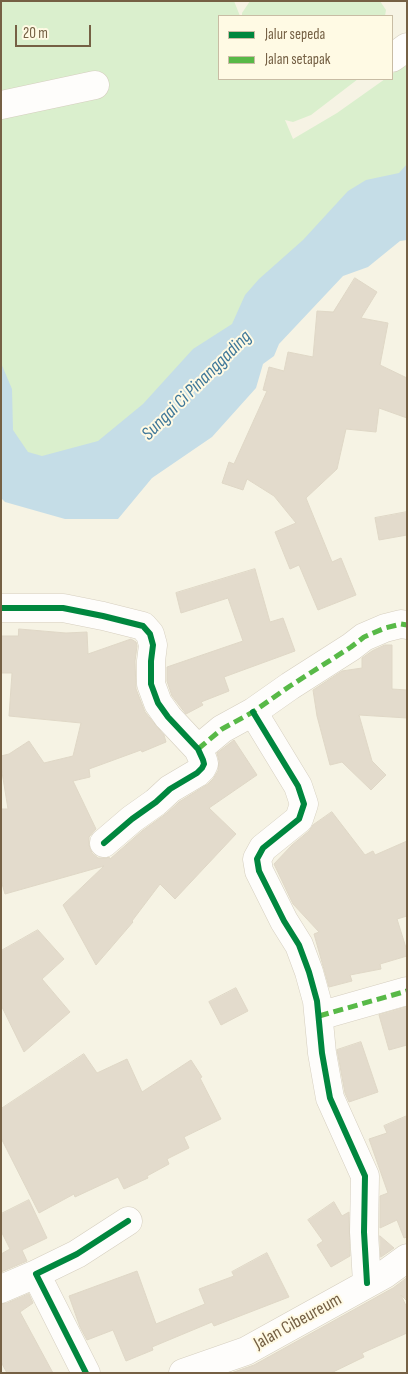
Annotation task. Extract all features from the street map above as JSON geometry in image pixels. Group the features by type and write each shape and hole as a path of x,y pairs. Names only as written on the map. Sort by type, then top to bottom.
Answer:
{"street":[{"path":"393,57 407,47"},
{"path":"1,105 95,86"},
{"path":"1,608 63,608 143,626 150,634 153,645 151,684 158,703 168,717 198,749 204,764 202,768 170,789 104,843"},
{"path":"198,749 222,729 253,712 364,637 385,628 401,624 407,625"},
{"path":"253,712 298,786 304,804 298,819 263,848 257,860 258,871 299,945 309,972 317,1001 322,1053 330,1098 365,1176 364,1232 367,1283"},
{"path":"319,1016 407,992"},
{"path":"1,1289 77,1254 128,1221"},
{"name":"Jalan Cibeureum","path":"183,1373 246,1351 385,1274 407,1258"},
{"path":"36,1274 86,1373"}],"green space":[{"path":"1,1 234,1 240,15 218,15 218,80 357,80 311,115 293,122 285,120 293,139 337,113 384,80 393,80 393,73 407,63 407,193 141,436 16,466 1,402"},
{"path":"250,1 380,1 386,10 385,15 242,15"}],"water":[{"name":"Sungai Ci Pinanggading","path":"407,164 407,240 400,241 368,267 343,276 279,344 274,356 263,364 256,388 212,437 152,478 118,519 65,519 5,502 1,498 1,363 12,389 13,430 28,452 42,456 98,441 143,404 193,349 232,324 245,295 259,279 303,240 348,191 366,180 399,173"}],"building":[{"path":"355,278 377,292 361,318 388,323 380,365 407,378 407,418 379,408 376,432 346,429 337,469 306,498 332,562 341,558 356,595 318,610 299,565 290,569 275,532 296,523 274,496 247,479 243,490 222,483 229,462 234,464 267,391 263,390 269,367 284,371 288,352 313,357 317,311 333,312"},
{"path":"407,512 407,535 379,540 375,518"},
{"path":"255,569 270,622 283,618 295,651 224,677 229,691 201,702 203,705 186,714 172,696 167,681 167,667 243,641 228,598 181,613 176,593"},
{"path":"19,629 66,633 87,632 88,654 131,639 136,642 136,689 145,712 164,735 166,742 89,769 90,777 73,781 96,829 89,837 89,845 92,853 98,858 109,857 110,859 179,802 208,784 218,771 219,761 217,753 234,740 257,775 209,808 236,834 175,899 160,884 133,922 96,965 63,905 104,866 5,894 1,880 1,809 8,809 1,756 9,754 29,741 44,763 73,756 81,723 9,716 12,673 1,673 1,636 18,636"},
{"path":"385,645 392,645 392,689 407,690 407,718 359,715 372,761 386,775 371,790 342,762 330,765 317,716 313,690 342,671 362,668 362,658"},
{"path":"332,812 365,855 373,851 375,855 407,841 407,916 397,919 407,956 380,964 381,969 350,975 352,981 329,987 314,934 319,932 293,904 274,864 313,825"},
{"path":"38,930 64,959 42,979 70,1012 24,1052 1,1005 1,951"},
{"path":"236,988 248,1011 221,1025 209,1002"},
{"path":"407,1007 407,1045 389,1050 379,1015"},
{"path":"361,1042 378,1092 349,1102 345,1093 337,1050"},
{"path":"84,1054 97,1073 127,1059 142,1092 191,1060 202,1077 200,1078 221,1119 184,1137 189,1148 167,1159 169,1164 147,1176 148,1178 124,1189 118,1177 75,1197 74,1194 39,1213 1,1138 1,1109"},
{"path":"407,1116 407,1237 404,1238 397,1220 380,1228 380,1196 388,1193 369,1139 387,1133 384,1126"},
{"path":"29,1200 47,1238 22,1250 27,1261 1,1272 1,1254 10,1249 1,1231 1,1214"},
{"path":"334,1202 342,1216 349,1212 350,1256 331,1267 317,1245 323,1241 308,1220"},
{"path":"380,1236 394,1248 381,1257"},
{"path":"267,1253 289,1297 214,1326 212,1322 152,1347 153,1350 126,1361 113,1330 87,1340 80,1327 69,1296 137,1271 156,1324 205,1304 199,1289 234,1276 232,1272"},
{"path":"407,1278 407,1301 401,1295 407,1308 407,1333 362,1353 364,1357 331,1373 231,1373 254,1365 393,1288"},
{"path":"29,1294 33,1303 20,1312 53,1373 7,1373 1,1362 1,1304"}],"marked path":[{"path":"198,749 222,729 253,712 364,637 385,628 401,624 407,625"},
{"path":"319,1016 407,991"}],"cycle path":[{"path":"1,608 63,608 143,626 150,634 153,645 151,684 158,703 168,717 198,749 204,764 197,773 170,789 104,843"},
{"path":"253,712 298,786 304,804 299,819 263,848 257,859 259,871 284,921 299,945 309,972 317,1001 322,1053 330,1098 365,1176 364,1232 367,1283"},
{"path":"86,1373 36,1274 77,1254 128,1221"}]}
